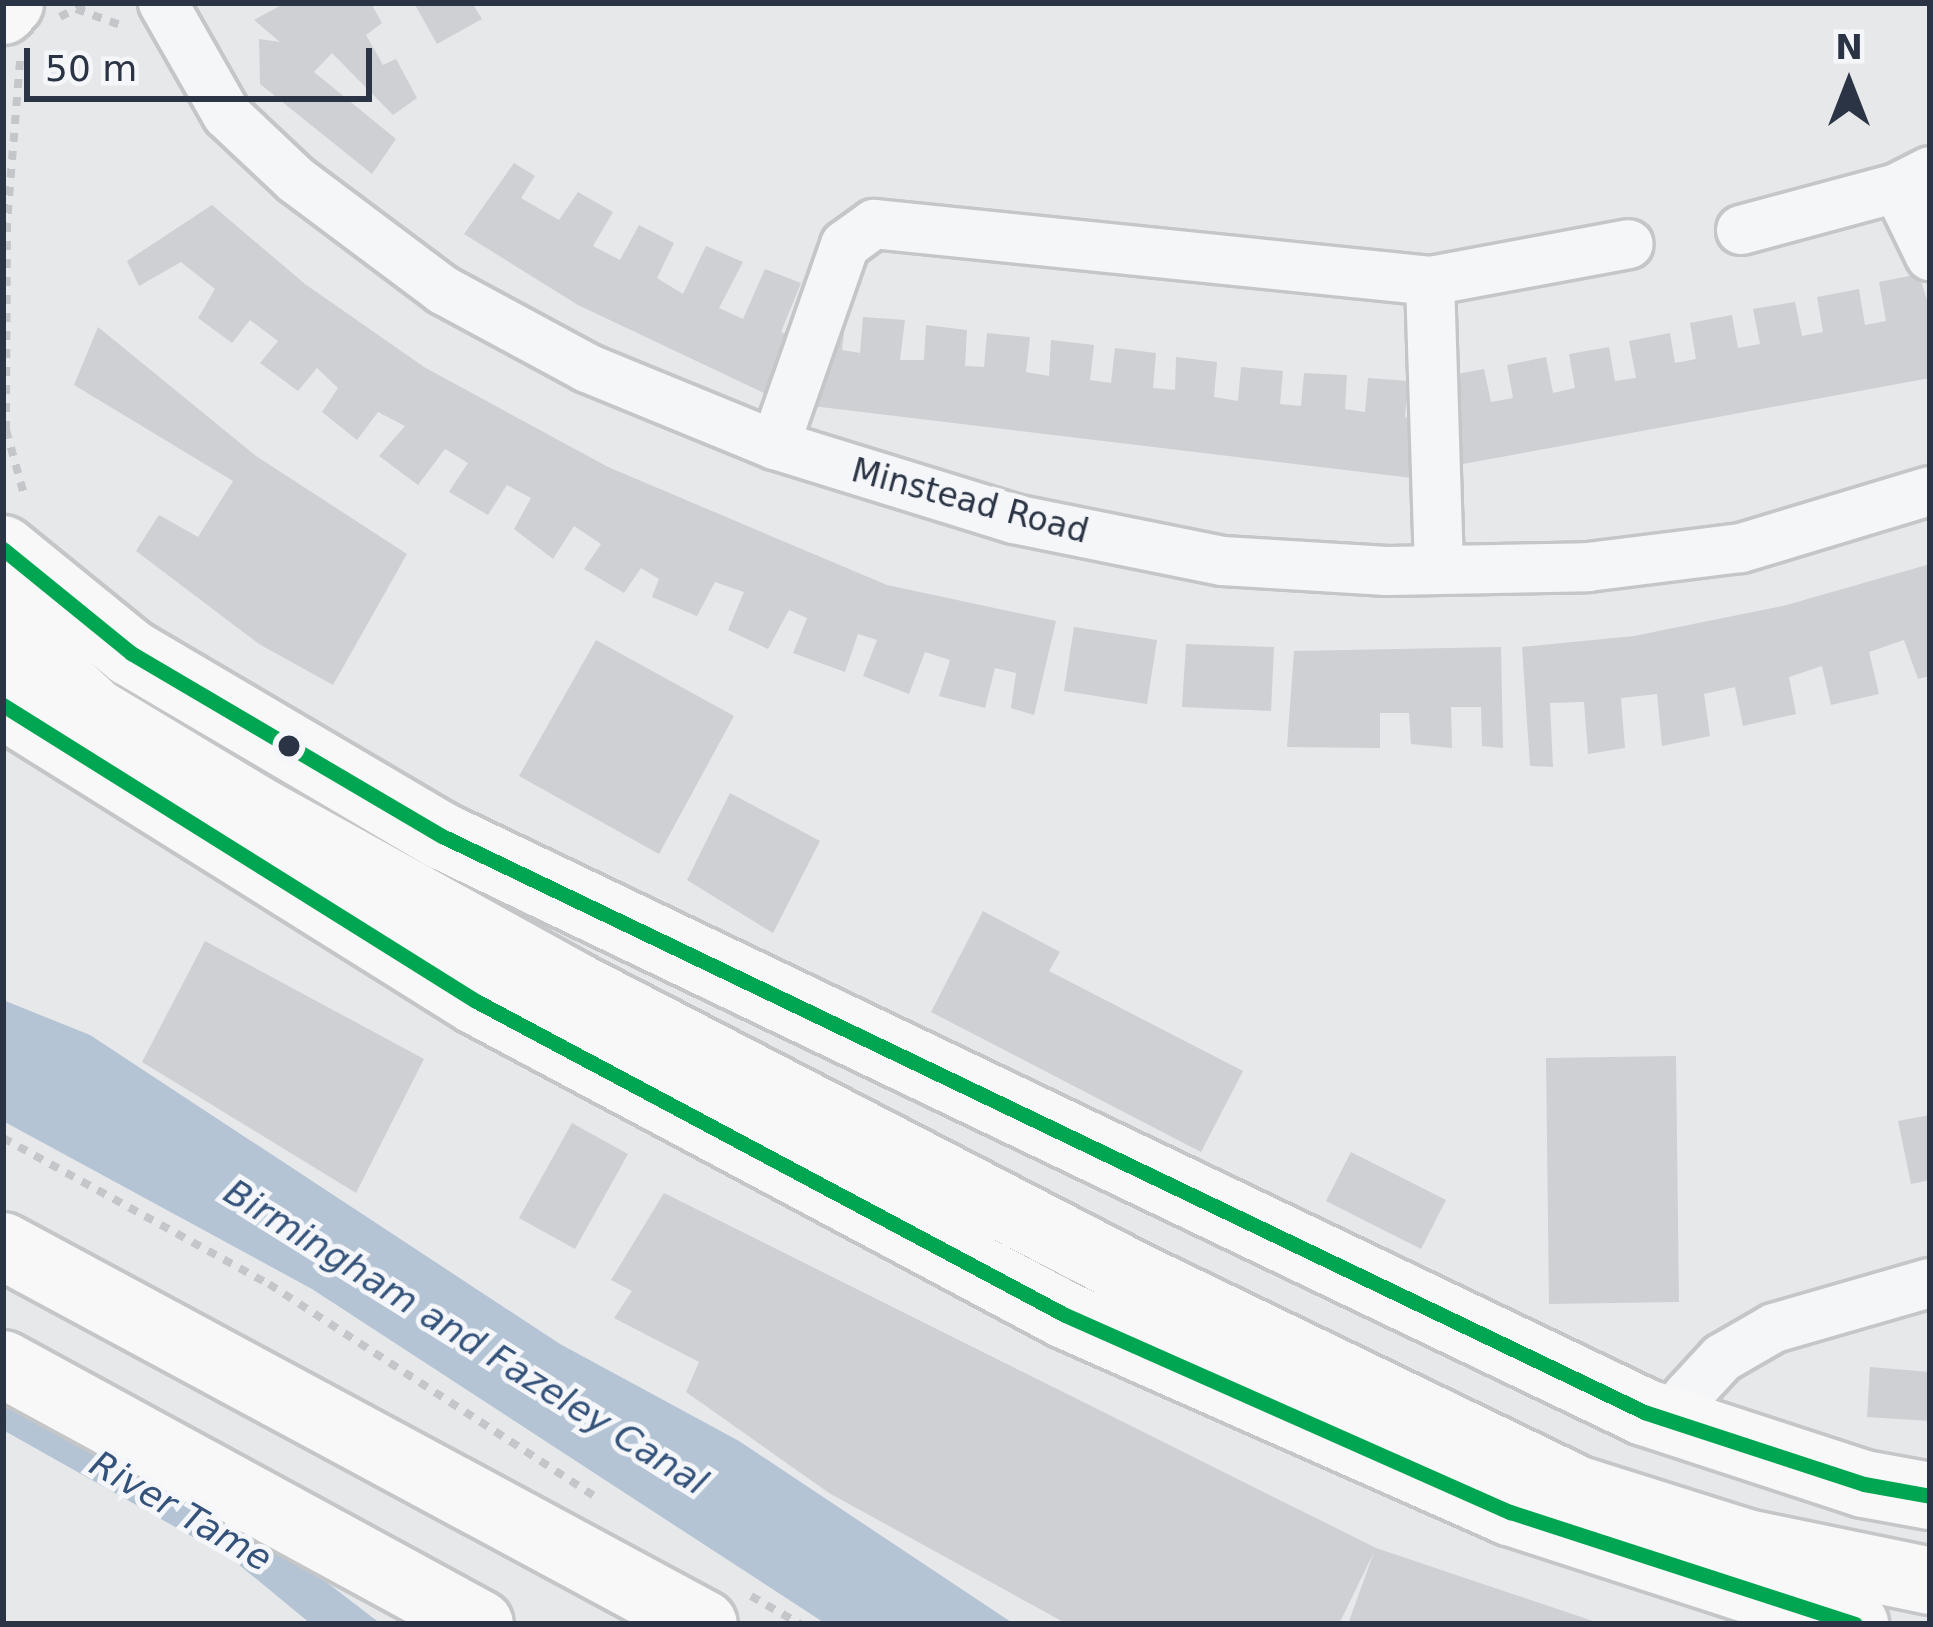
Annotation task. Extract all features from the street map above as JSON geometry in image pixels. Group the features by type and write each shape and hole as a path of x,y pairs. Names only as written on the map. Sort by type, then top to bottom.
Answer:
{"highway":[{"path":"4,551 131,653 442,836 1676,1426 1930,1496"},
{"path":"3,626 134,738 369,872 1136,1276 1579,1490 1747,1543 1930,1582"},
{"path":"3,649 236,802 476,1001"},
{"path":"3,706 476,1001 1065,1315 1510,1512 1775,1605 1855,1624"},
{"path":"3,1246 724,1608"},
{"path":"3,1364 480,1624"}],"street":[{"name":"Minstead Road","path":"163,3 227,115 296,180 443,290 587,368 776,445 1013,520 1223,561 1439,570 1588,567 1741,548 1930,490"},
{"path":"1742,230 1914,180 1930,256"},
{"path":"776,445 844,245 874,224 1430,280 1629,244"},
{"path":"1430,280 1439,570"},
{"path":"1676,1426 1688,1396 1722,1358 1756,1338 1930,1283"}],"path":[{"path":"4,551 38,526 6,430 7,223 21,23 85,3"},
{"path":"3,1138 268,1284 607,1504"},
{"path":"724,1608 800,1624"}],"water":[{"name":"Birmingham and Fazeley Canal","path":"3,1000 90,1035 560,1344 739,1441 1014,1624 826,1624 312,1289 3,1121"},
{"name":"River Tame","path":"3,1387 257,1529 381,1624 311,1624 232,1559 3,1430"}],"building":[{"path":"285,3 371,3 382,23 366,35 383,65 396,59 417,98 393,115 332,53 314,72 396,139 372,174 260,84 259,39 280,42 254,20"},
{"path":"414,3 472,3 482,19 437,44"},
{"path":"514,163 535,176 521,198 559,220 578,192 613,212 593,246 620,260 639,225 674,243 657,278 683,294 706,246 743,262 719,308 743,319 765,269 801,283 781,332 793,336 768,395 578,305 464,234"},
{"path":"212,205 305,284 424,367 608,467 887,585 1056,621 1034,715 1011,708 1016,673 995,668 985,708 939,696 950,660 925,652 909,694 863,676 877,640 858,634 845,672 793,653 807,618 789,610 768,649 728,630 744,592 715,582 697,616 652,597 659,579 641,568 624,593 584,569 601,544 574,526 553,559 514,529 531,498 507,485 488,515 449,492 468,463 445,449 418,485 379,456 405,426 378,412 357,440 322,412 338,388 317,368 298,391 260,363 278,341 250,320 232,343 198,318 215,289 181,262 139,286 127,261"},
{"path":"1919,274 1930,310 1930,378 1452,466 1446,376 1484,369 1491,402 1513,398 1507,365 1546,357 1553,393 1575,388 1569,354 1609,347 1615,381 1636,378 1629,341 1670,333 1675,363 1696,359 1690,323 1732,315 1738,348 1760,344 1753,309 1795,302 1802,336 1823,332 1817,297 1859,289 1865,325 1886,321 1879,282"},
{"path":"846,315 842,350 860,353 863,317 905,320 900,360 924,360 926,325 967,330 965,366 984,367 987,333 1030,337 1026,372 1049,376 1051,340 1094,345 1090,380 1111,383 1115,348 1156,353 1153,388 1175,390 1176,357 1217,362 1214,397 1238,401 1241,367 1283,371 1280,404 1301,406 1304,373 1347,375 1345,409 1365,412 1368,378 1408,381 1405,417 1416,420 1412,478 804,405"},
{"path":"98,327 256,456 407,554 333,685 259,644 136,551 159,515 198,537 233,481 74,385"},
{"path":"1930,564 1930,676 1918,679 1904,640 1869,652 1879,694 1831,705 1822,666 1789,677 1796,714 1743,726 1735,687 1704,694 1710,736 1662,746 1657,694 1621,698 1625,748 1588,754 1584,702 1550,703 1553,767 1530,766 1522,647 1634,636 1783,606"},
{"path":"1074,627 1157,640 1147,704 1064,691"},
{"path":"596,640 734,716 659,854 519,776"},
{"path":"1186,644 1274,647 1271,711 1182,707"},
{"path":"1501,647 1503,748 1482,746 1481,707 1451,707 1452,748 1411,744 1409,713 1380,713 1380,748 1287,747 1294,651"},
{"path":"730,793 820,841 773,933 687,880"},
{"path":"983,911 1060,952 1049,971 1243,1071 1201,1152 931,1012"},
{"path":"205,941 424,1059 356,1193 142,1062"},
{"path":"1676,1056 1679,1302 1549,1304 1546,1058"},
{"path":"1930,1115 1930,1180 1911,1184 1898,1121"},
{"path":"572,1123 628,1154 575,1249 519,1218"},
{"path":"1351,1152 1446,1200 1421,1249 1326,1201"},
{"path":"664,1193 1376,1548 1602,1624 1348,1624 1374,1552 1339,1624 1067,1624 829,1493 686,1392 699,1362 614,1318 632,1291 611,1280"},
{"path":"1870,1367 1930,1372 1930,1421 1867,1417"}],"transit line":[{"path":"3,549 131,653 442,836 1644,1412 1864,1484 1930,1496"},
{"path":"3,705 476,1001 1065,1315 1510,1512 1855,1624"}]}
